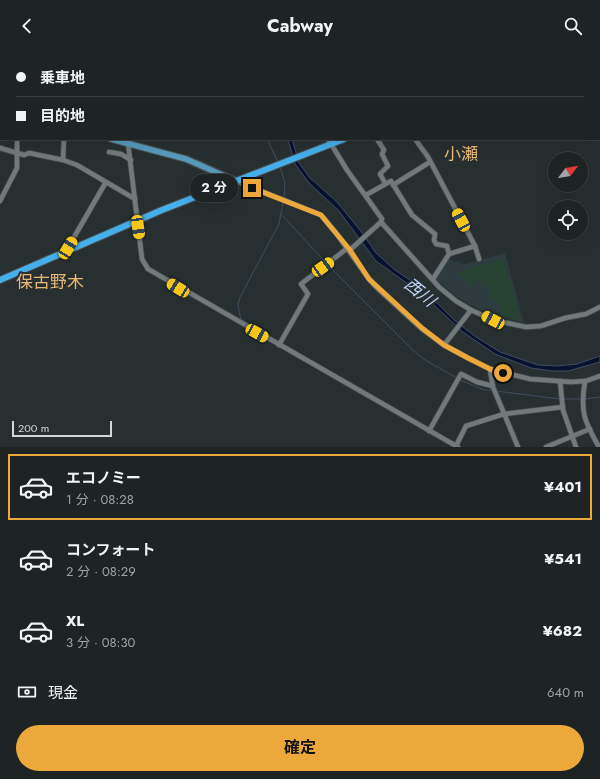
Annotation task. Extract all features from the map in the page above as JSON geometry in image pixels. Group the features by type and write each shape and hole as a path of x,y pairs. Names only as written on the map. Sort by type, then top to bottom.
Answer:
{"highway":[{"path":"0,280 138,221 300,155 330,141"}],"main road":[{"path":"115,140 186,159 236,181"}],"street":[{"path":"0,202 17,168 17,140"},
{"path":"63,160 64,140"},
{"path":"377,140 384,150 382,154 388,166 380,174 385,183"},
{"path":"416,140 430,162 476,246 479,259"},
{"path":"330,141 347,170 382,218 381,222 433,279 456,301 493,320 526,327 541,326 564,318 586,314 600,307"},
{"path":"128,143 142,259 148,269 456,446 466,426 504,414 563,407"},
{"path":"0,148 18,154 24,155 29,153 63,160 77,165 135,198"},
{"path":"109,152 121,154 131,160"},
{"path":"394,185 430,162"},
{"path":"236,181 317,212 326,219 376,287 422,328 444,345 490,369 530,379 585,381 600,376"},
{"path":"366,195 391,181 412,214 421,224 433,231 436,244 447,246 448,254 433,279"},
{"path":"66,252 106,182"},
{"path":"279,345 308,294 301,284 345,250 350,250 381,222"},
{"path":"448,254 476,246"},
{"path":"444,345 471,310"},
{"path":"490,369 493,386 518,447"},
{"path":"429,431 461,374 477,382 493,386"},
{"path":"560,381 563,407 576,447"},
{"path":"585,381 582,406 590,429 599,447"},
{"path":"546,447 590,429"}],"shaded area":[{"path":"505,253 524,323 490,314 469,304 457,297 435,279 447,258 455,262 459,261 461,265"}],"green space":[{"path":"503,259 521,320 497,314 502,309 488,295 491,291 478,278 470,286 457,272"}],"water":[{"name":"西川","path":"288,140 292,140 299,163 310,178 336,201 360,230 376,253 395,270 423,289 454,320 476,337 500,352 538,365 558,366 577,364 600,356 600,362 568,371 553,371 531,368 495,354 463,332 422,294 376,261 339,211 309,183 295,164"}],"waterway":[{"path":"267,140 278,162"},
{"path":"280,167 285,183 284,199"},
{"path":"241,320 238,306 240,297 279,224 283,202"},
{"path":"282,215 326,263"},
{"path":"328,265 414,351 425,360 457,378"},
{"path":"244,326 366,397"},
{"path":"460,380 484,390 493,390"},
{"path":"496,391 560,399"},
{"path":"585,399 600,397"},
{"path":"563,399 582,399"},
{"path":"407,420 437,437"}],"district":[{"name":"小瀬","path":"461,154"},
{"name":"保古野木","path":"50,282"}],"route":[{"path":"252,188 317,212 326,219 376,287 422,328 444,345 490,369 503,373"}]}
